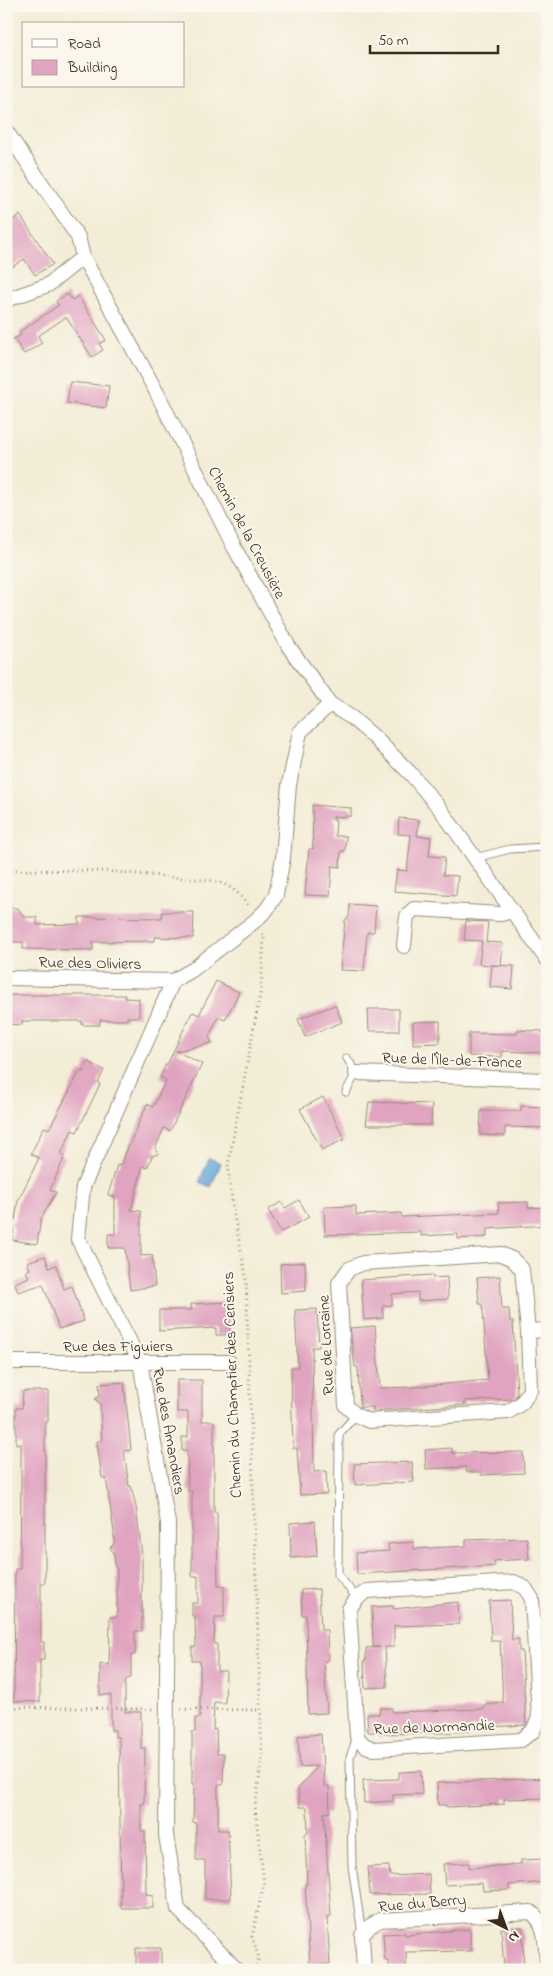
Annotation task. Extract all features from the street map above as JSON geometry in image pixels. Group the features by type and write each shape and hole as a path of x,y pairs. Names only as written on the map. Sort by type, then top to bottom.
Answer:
{"street":[{"name":"Chemin de la Creusière","path":"6,131 78,237 83,257 157,393 234,548 289,647 330,704 360,724 411,774 441,810 547,960"},
{"path":"6,300 48,284 83,257"},
{"path":"173,981 192,970 254,915 267,909 276,894 283,858 289,785 300,732 330,704"},
{"path":"404,946 407,916 414,909 501,914 512,910"},
{"name":"Rue des Oliviers","path":"6,978 173,981"},
{"name":"Rue des Amandiers","path":"173,981 83,1187 78,1239 140,1362 168,1522 166,1835 178,1909 237,1970"},
{"name":"Rue de l'Île-de-France","path":"356,1072 547,1080"},
{"name":"Rue de Lorraine","path":"501,1254 512,1259 522,1269 528,1332 530,1390 522,1403 508,1412 369,1421 356,1415 346,1406 339,1283 348,1269 363,1263 501,1254"},
{"path":"528,1332 547,1330"},
{"name":"Rue des Figuiers","path":"6,1362 229,1362"},
{"name":"Rue de Normandie","path":"514,1582 525,1588 532,1599 542,1662 539,1718 533,1731 521,1740 374,1749 364,1745 357,1737 349,1609 357,1598 367,1591 514,1582"},
{"name":"Rue du Berry","path":"362,1935 370,1926 380,1920 531,1912 538,1917 543,1925 547,1961"},
{"path":"362,1935 364,1970"}],"lane":[{"path":"475,858 510,849 547,847"},
{"path":"346,1092 356,1072 347,1058"},
{"path":"356,1415 339,1434 338,1575 357,1598"},
{"path":"357,1737 350,1758 352,1866 362,1935"}],"path":[{"path":"6,870 105,871 215,881 223,883 236,891 254,915"},
{"name":"Chemin du Champtier des Cerisiers","path":"254,915 264,938 262,989 228,1165 233,1210 246,1276 262,1758 255,1808 264,1884 252,1937 259,1958 254,1970"},
{"path":"6,1707 260,1710"}],"water":[{"path":"209,1158 221,1163 211,1187 199,1182"}],"building":[{"path":"20,215 53,264 35,275 24,259 6,271 6,224"},
{"path":"68,294 72,300 78,296 106,340 99,344 103,350 92,357 66,317 38,336 42,343 24,354 14,339 21,335 19,332 59,305 56,301"},
{"path":"70,382 109,386 106,408 67,403"},
{"path":"312,805 351,808 351,816 333,817 333,820 336,820 335,836 346,836 345,851 341,851 340,867 332,866 330,896 305,895 309,849 313,849"},
{"path":"399,818 419,820 417,836 431,837 429,856 445,857 443,875 458,876 456,896 394,891 397,870 407,871 411,835 398,834"},
{"path":"350,904 376,906 374,932 367,932 364,971 340,970 345,920 349,917"},
{"path":"10,908 18,908 24,917 37,917 37,925 79,924 79,917 162,918 162,912 194,912 193,938 155,937 155,941 93,942 93,950 23,949 23,942 6,942 6,918"},
{"path":"466,921 488,922 486,942 503,943 501,966 479,964 482,941 464,940"},
{"path":"492,965 514,966 512,989 490,987"},
{"path":"216,981 239,992 225,1020 218,1017 209,1037 212,1043 176,1051 202,1064 170,1131 164,1128 155,1149 158,1154 152,1156 147,1168 143,1166 131,1210 141,1211 141,1256 152,1255 155,1286 130,1290 125,1248 108,1248 108,1234 115,1234 115,1197 108,1195 117,1165 120,1166 147,1104 153,1107 166,1080 160,1077 191,1014 193,1012 199,1015"},
{"path":"9,995 125,995 125,998 139,999 139,1017 127,1017 127,1020 100,1020 100,1025 82,1025 82,1021 22,1021 22,1025 6,1024 6,1002 9,1002"},
{"path":"335,1005 342,1022 305,1037 298,1019"},
{"path":"368,1009 399,1009 399,1031 369,1031"},
{"path":"440,1021 440,1043 413,1044 413,1022"},
{"path":"517,1030 542,1031 542,1033 547,1034 547,1053 502,1051 502,1057 469,1056 469,1033 517,1034"},
{"path":"87,1061 104,1070 98,1083 100,1084 77,1132 72,1130 61,1154 65,1156 50,1190 56,1192 41,1219 37,1244 12,1240 14,1228 11,1223 15,1220 18,1201 39,1158 31,1154 44,1127 49,1129 80,1071 83,1072"},
{"path":"323,1097 345,1139 322,1150 300,1109"},
{"path":"369,1102 432,1104 431,1125 366,1125"},
{"path":"521,1106 547,1107 547,1128 505,1127 505,1136 480,1135 481,1111 521,1111"},
{"path":"299,1200 309,1217 281,1232 268,1210 281,1202 285,1208"},
{"path":"528,1202 528,1208 547,1207 547,1225 487,1229 487,1237 458,1239 458,1234 421,1236 421,1232 325,1235 324,1207 356,1206 356,1215 401,1213 402,1217 499,1213 498,1203"},
{"path":"45,1256 49,1268 56,1265 64,1289 72,1286 84,1321 59,1329 43,1284 18,1292 15,1283 29,1277 26,1271 30,1269 27,1262"},
{"path":"305,1262 306,1291 281,1293 280,1264"},
{"path":"432,1275 433,1278 447,1277 448,1299 418,1301 418,1292 392,1294 392,1305 383,1306 383,1318 364,1320 361,1280"},
{"path":"500,1276 502,1309 509,1309 510,1321 513,1321 516,1397 512,1399 465,1401 465,1405 373,1411 373,1407 360,1407 358,1367 355,1367 350,1328 375,1326 380,1388 415,1387 488,1380 483,1311 482,1304 479,1304 477,1278"},
{"path":"229,1302 230,1335 216,1335 216,1328 159,1331 159,1310 192,1310 191,1304"},
{"path":"317,1309 319,1347 312,1347 314,1472 326,1471 327,1494 300,1495 297,1448 293,1448 292,1417 291,1367 298,1367 295,1310"},
{"path":"177,1380 202,1380 202,1421 214,1421 214,1512 217,1512 218,1586 224,1586 224,1617 215,1617 214,1644 217,1644 217,1671 226,1671 225,1703 214,1702 213,1730 216,1729 217,1754 224,1754 223,1785 218,1785 218,1830 228,1830 231,1899 205,1899 205,1860 196,1860 196,1823 193,1822 192,1732 195,1732 195,1718 200,1718 200,1661 192,1661 192,1647 196,1647 195,1616 192,1616 192,1603 198,1603 198,1576 192,1576 192,1491 188,1491 187,1451 182,1451 182,1437 188,1437 188,1412 177,1412"},
{"path":"124,1382 131,1450 124,1451 129,1486 131,1486 136,1507 142,1556 142,1631 135,1631 135,1655 131,1655 131,1678 126,1679 125,1685 125,1712 141,1712 141,1748 145,1748 144,1804 141,1804 141,1831 145,1831 146,1894 153,1895 153,1908 121,1908 119,1737 115,1737 115,1730 111,1730 111,1695 100,1695 100,1664 109,1665 110,1617 117,1617 117,1568 115,1568 114,1553 110,1548 114,1544 114,1532 106,1478 102,1478 97,1441 102,1441 100,1404 95,1399 100,1396 99,1384"},
{"path":"23,1391 48,1391 48,1422 45,1422 45,1583 41,1583 41,1642 44,1642 44,1660 40,1660 40,1702 14,1701 15,1569 20,1569 21,1478 21,1444 16,1444 16,1408 22,1408"},
{"path":"452,1448 452,1453 523,1452 524,1473 481,1475 481,1472 466,1472 466,1467 426,1469 425,1450"},
{"path":"412,1462 414,1482 355,1485 354,1464"},
{"path":"315,1521 317,1556 291,1558 290,1523"},
{"path":"527,1538 529,1559 494,1561 495,1566 357,1574 356,1553 389,1551 388,1544 414,1542 414,1549 466,1546 466,1540"},
{"path":"319,1589 321,1630 327,1630 328,1661 324,1661 327,1713 308,1714 306,1615 302,1615 301,1590"},
{"path":"510,1600 512,1640 519,1639 519,1651 522,1651 526,1725 471,1728 472,1731 444,1733 380,1734 380,1732 368,1732 367,1714 379,1714 380,1708 392,1708 392,1712 484,1709 484,1705 503,1703 500,1641 491,1641 489,1601"},
{"path":"458,1602 459,1624 394,1626 394,1647 385,1647 387,1687 365,1688 364,1660 366,1660 366,1648 380,1647 373,1647 372,1607 393,1606 394,1609"},
{"path":"321,1734 324,1786 329,1786 330,1812 324,1813 331,1916 327,1917 330,1964 310,1965 305,1884 307,1884 305,1834 308,1833 307,1807 300,1807 298,1789 317,1766 300,1767 298,1736"},
{"path":"421,1771 422,1794 393,1795 393,1801 364,1803 363,1780 399,1779 399,1772"},
{"path":"547,1778 547,1798 504,1799 504,1804 447,1807 446,1805 438,1805 437,1783"},
{"path":"546,1859 547,1882 509,1885 509,1890 483,1891 482,1883 445,1885 443,1864 469,1863 469,1868 521,1864 521,1860"},
{"path":"389,1866 390,1876 429,1874 430,1894 370,1895 368,1867"},
{"path":"522,1927 524,1967 504,1968 501,1928"},
{"path":"470,1929 471,1951 406,1952 406,1970 389,1970 388,1961 385,1961 383,1934 405,1933 405,1935"},
{"path":"136,1948 161,1948 161,1968 159,1970 136,1970"}]}
